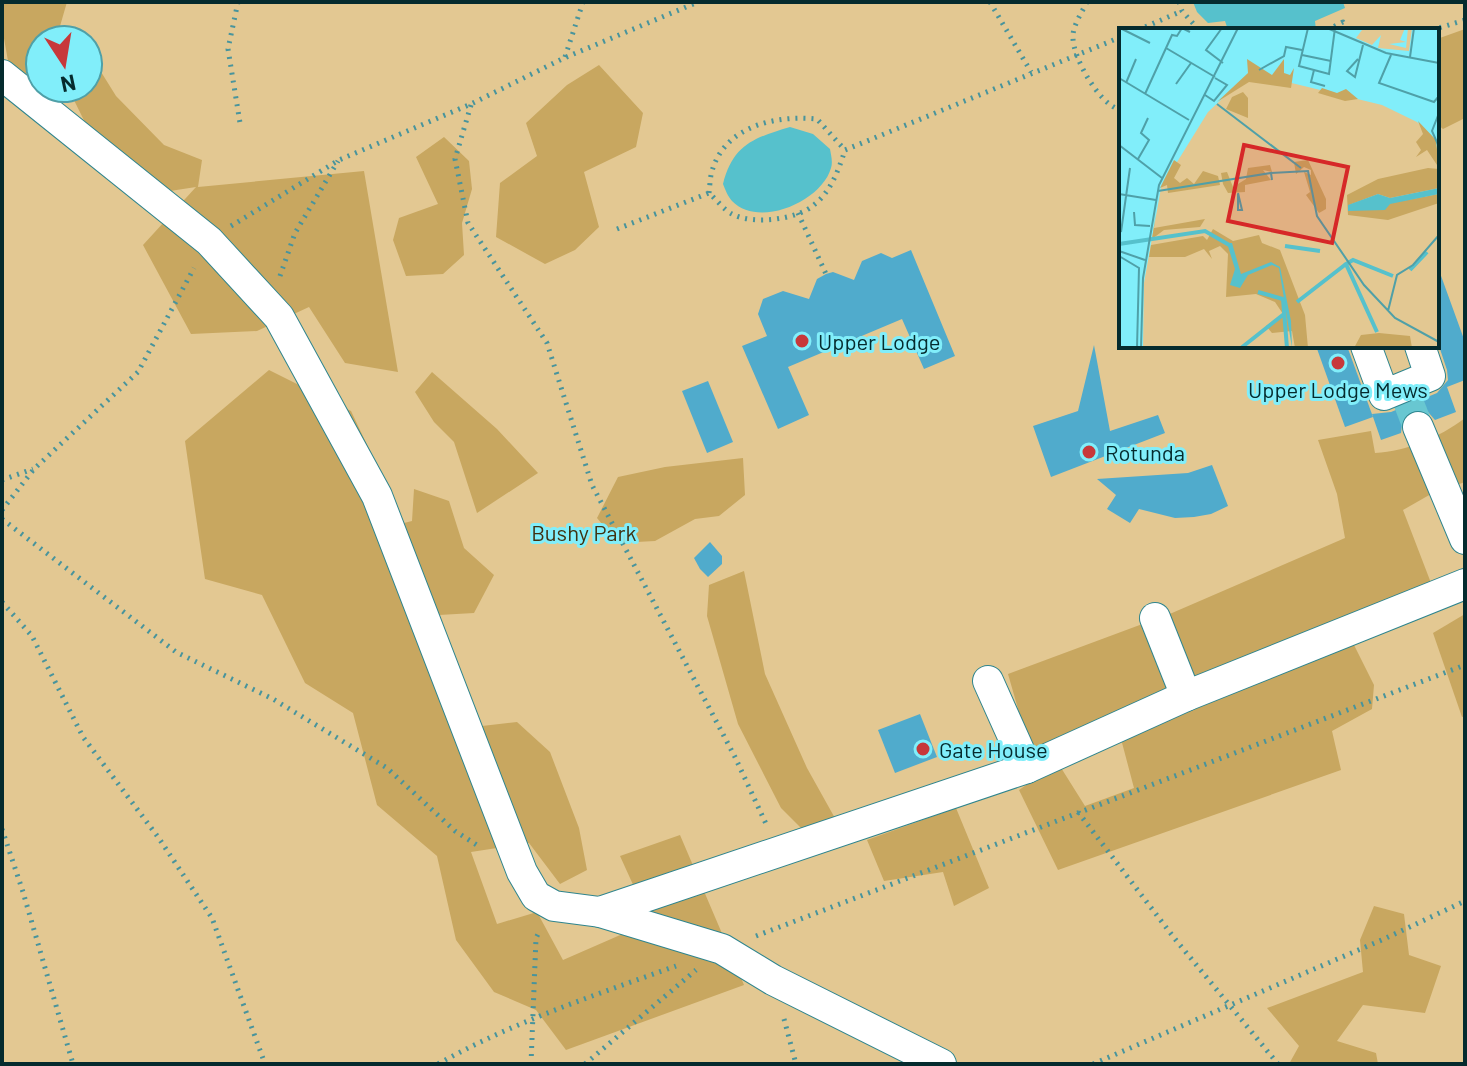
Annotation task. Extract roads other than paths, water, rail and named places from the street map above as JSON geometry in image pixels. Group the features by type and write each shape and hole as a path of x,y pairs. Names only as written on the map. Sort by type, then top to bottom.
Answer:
{"lane":[{"path":"2,75 209,241 279,317 377,496 522,872 536,896 554,906 600,912 722,949 773,980 941,1064"},
{"path":"1367,348 1384,395 1410,405 1465,539"},
{"path":"1410,405 1430,376 1421,348"},
{"path":"600,912 1027,768 1186,696 1465,584"},
{"path":"1155,618 1186,696"},
{"path":"988,681 1027,768"}],"water":[{"path":"1193,2 1343,2 1345,8 1315,21 1316,28 1227,28 1225,21 1208,23 1197,12"},
{"path":"790,127 813,134 830,149 832,166 825,180 816,191 788,207 773,212 744,209 731,199 723,184 732,160 746,145"}],"tunnel":[{"path":"1408,401 1418,427"}],"place":[{"name":"Upper Lodge","path":"802,341"},
{"name":"Upper Lodge Mews","path":"1338,363"},
{"name":"Rotunda","path":"1089,452"},
{"name":"Gate House","path":"923,749"}],"park label":[{"name":"Bushy Park","path":"584,532"}]}
